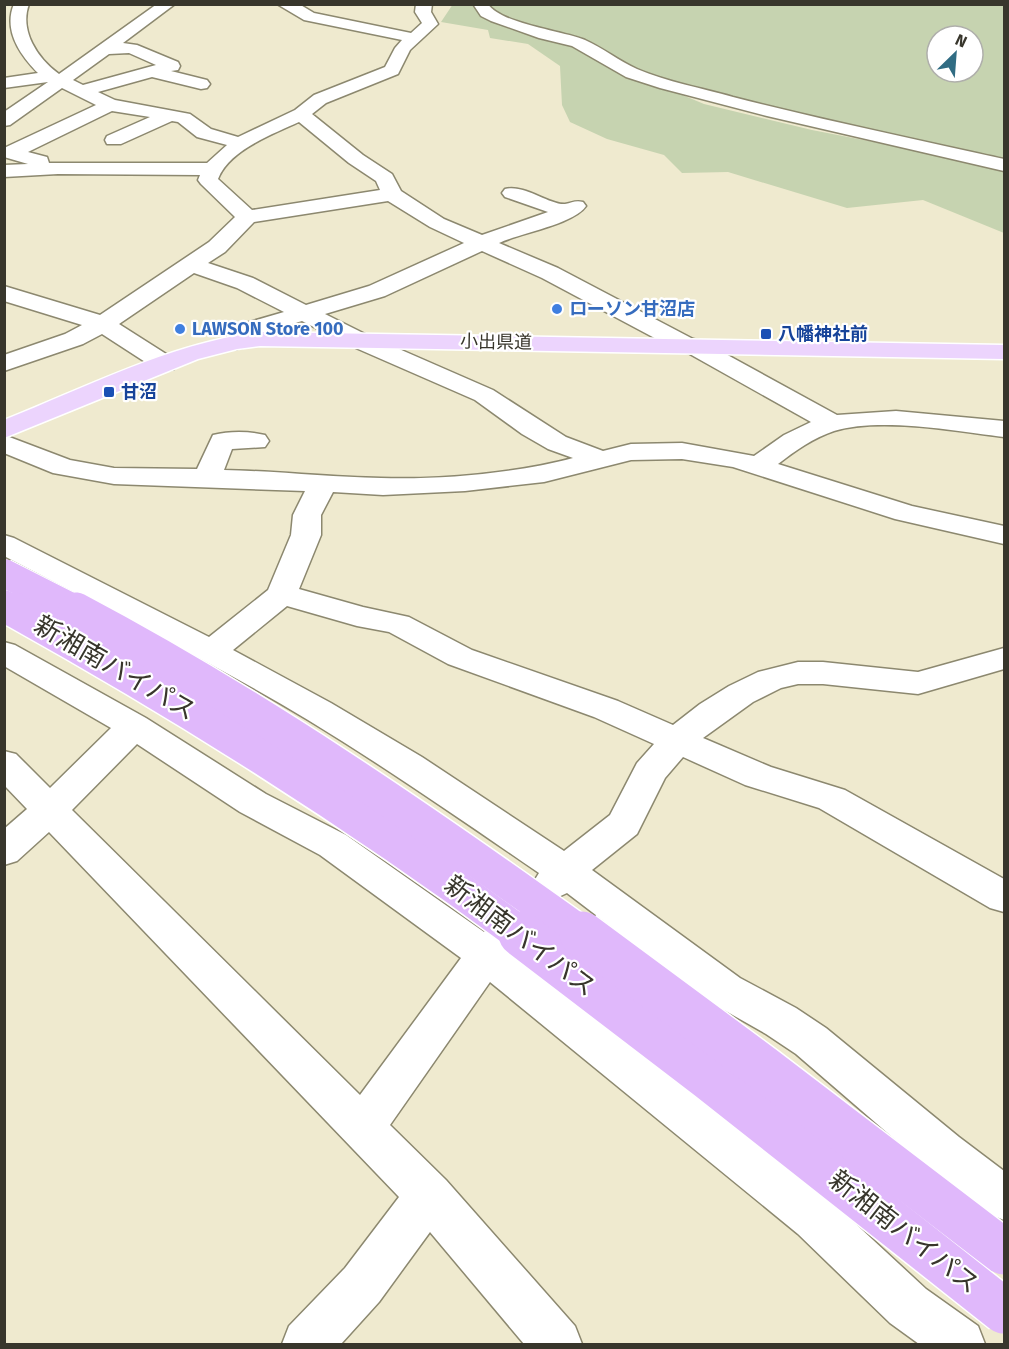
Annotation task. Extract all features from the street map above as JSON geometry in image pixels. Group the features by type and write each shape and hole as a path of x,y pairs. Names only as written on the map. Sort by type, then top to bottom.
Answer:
{"highway":[{"name":"新湘南バイパス","path":"4,573 114,630 250,710 476,857 688,1010 1005,1252"},
{"name":"新湘南バイパス","path":"4,604 135,678 242,743 408,854 672,1049 1005,1311"}],"main road":[{"name":"小出県道","path":"4,430 214,346 287,338 1005,352"}],"street":[{"path":"284,4 309,17 379,29 414,38"},
{"path":"247,217 208,180 212,169 240,143 301,114 320,99 392,70 403,48 430,24 423,12 424,4"},
{"path":"480,4 486,13 497,18 545,35 578,43 632,73 666,84 767,111 1005,165"},
{"path":"104,56 165,5"},
{"path":"15,10 23,44 21,57"},
{"path":"363,13 379,29"},
{"path":"4,121 55,79 104,56 131,48 172,66 82,92"},
{"path":"21,57 49,52"},
{"path":"104,56 132,77"},
{"path":"21,57 55,79 110,105 171,115 191,121 204,133 240,143"},
{"path":"153,72 201,84"},
{"path":"4,83 55,79"},
{"path":"51,168 32,158 10,153 110,105"},
{"path":"301,114 356,159 385,178 392,194 436,224 550,273 833,423"},
{"path":"114,140 171,115"},
{"path":"4,171 51,168 212,169"},
{"path":"236,342 240,332 377,291 516,228 550,219 571,208 512,193"},
{"path":"4,364 74,339 103,324 217,247 247,217 392,194"},
{"path":"190,264 245,283 358,340 484,395 557,443 599,459"},
{"path":"4,293 103,324 165,364"},
{"path":"758,466 787,445 833,423 885,420 1005,429"},
{"path":"207,478 222,441 256,441"},
{"path":"4,443 63,467 84,472 149,478 207,478 383,487 465,483 544,474 632,452 682,451 717,456 758,466 905,513 1005,535"},
{"path":"211,651 281,595 306,536 307,515 323,484"},
{"path":"4,544 211,651 319,711 409,766 565,871 724,990 781,1021 811,1041 943,1152 1005,1198"},
{"path":"281,595 321,604 357,616 398,624 460,657 606,709 759,776 832,799 1005,897"},
{"path":"4,652 134,726 246,799 333,845 486,955 757,1170 815,1218 908,1306 960,1344"},
{"path":"364,1126 486,955 565,871 624,824 650,772 678,739 712,712 770,680 798,673 823,673 918,683 1005,658"},
{"path":"4,851 51,809 134,726"},
{"path":"4,763 429,1194 557,1344"},
{"path":"307,1344 362,1285 429,1194"}],"green space":[{"path":"453,4 1004,5 1004,161 677,88 618,68 704,104 1004,172 1004,233 923,200 847,208 728,172 682,173 664,155 607,139 570,122 562,105 560,66 528,44 490,38 488,30 441,22"}],"place":[{"name":"ローソン甘沼店","path":"557,309"},
{"name":"LAWSON Store 100","path":"180,329"},
{"name":"八幡神社前","path":"766,334"},
{"name":"甘沼","path":"109,392"}]}
